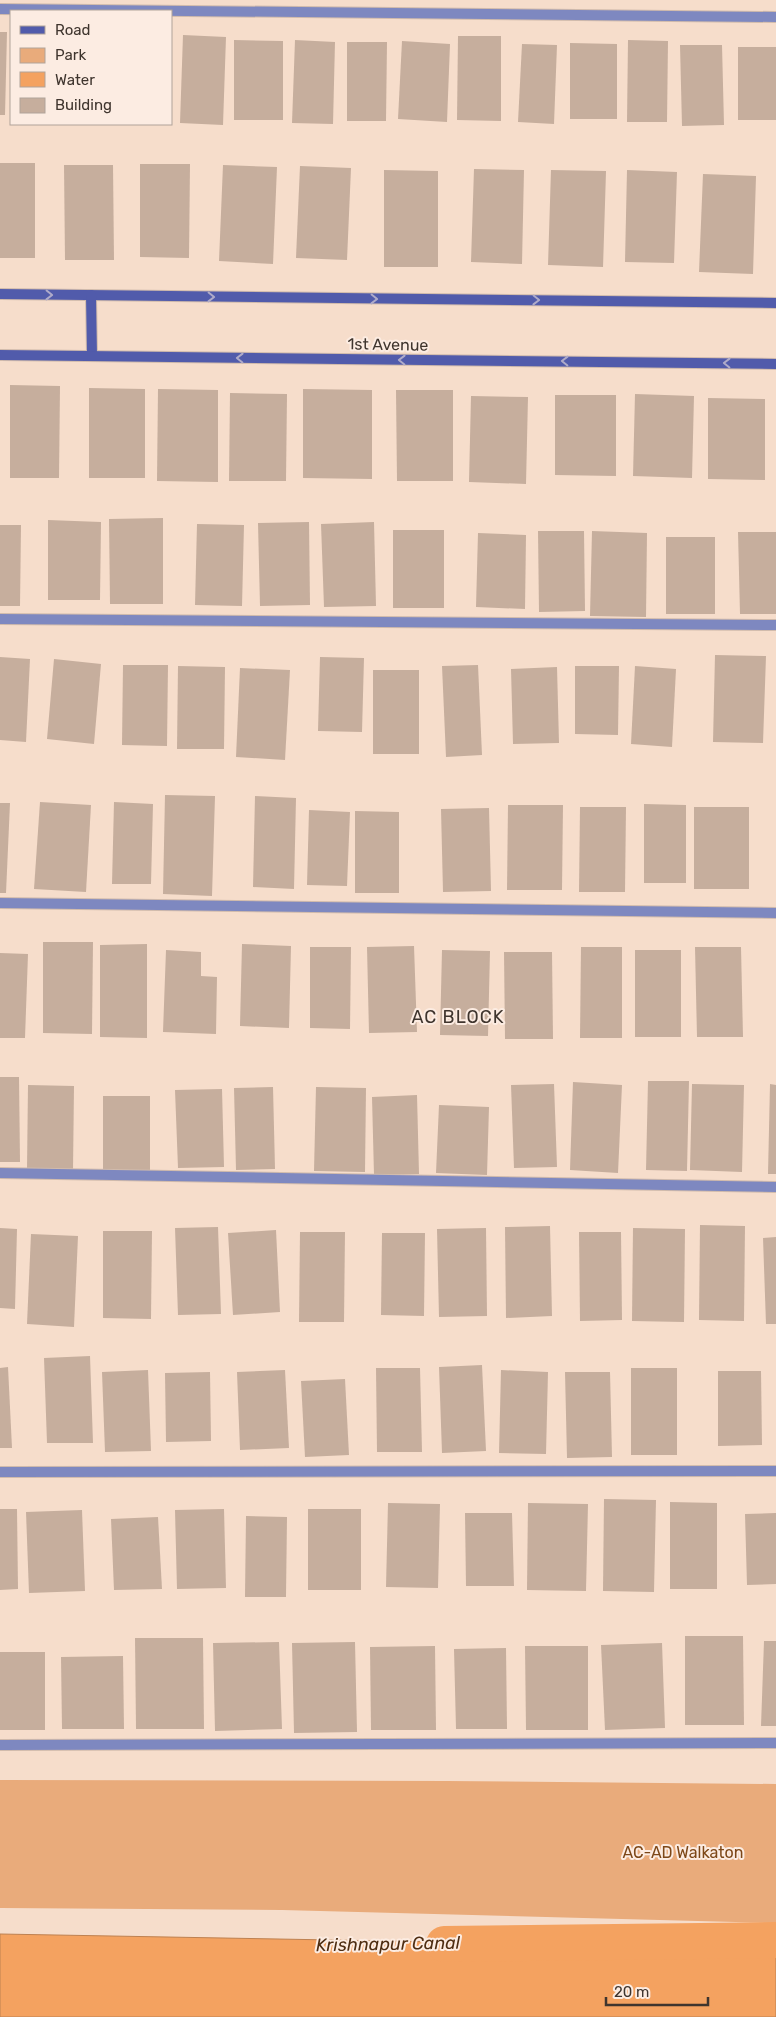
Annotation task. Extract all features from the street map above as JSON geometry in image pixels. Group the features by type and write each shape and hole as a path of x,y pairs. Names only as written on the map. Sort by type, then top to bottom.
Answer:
{"main road":[{"path":"0,294 776,303"},
{"path":"91,296 92,356"},
{"name":"1st Avenue","path":"0,355 776,364"}],"street":[{"path":"0,9 97,10"},
{"path":"172,11 776,17"},
{"path":"0,619 776,625"},
{"path":"0,903 776,913"},
{"path":"0,1173 776,1187"},
{"path":"0,1472 776,1471"},
{"path":"0,1746 776,1743"}],"green space":[{"name":"AC-AD Walkaton","path":"0,1780 776,1784 776,1923 282,1910 0,1908"}],"water":[{"path":"0,1934 776,1948 776,2017 0,2017"}],"building":[{"path":"0,32 7,32 5,115 0,115"},
{"path":"183,35 226,37 223,125 180,123"},
{"path":"458,36 501,36 501,121 457,120"},
{"path":"234,40 283,41 283,120 234,120"},
{"path":"295,40 335,42 333,124 292,123"},
{"path":"628,40 668,41 667,122 627,122"},
{"path":"402,41 450,44 447,122 398,119"},
{"path":"347,42 387,42 386,121 347,121"},
{"path":"570,43 617,44 617,119 570,119"},
{"path":"522,44 557,45 554,124 518,122"},
{"path":"680,45 722,45 724,125 682,126"},
{"path":"738,47 776,47 776,120 738,120"},
{"path":"0,163 35,163 35,258 0,258"},
{"path":"140,164 190,164 189,258 140,257"},
{"path":"64,165 113,165 114,260 65,260"},
{"path":"223,165 277,167 273,264 219,261"},
{"path":"300,166 351,168 347,260 296,258"},
{"path":"474,169 524,170 522,264 471,262"},
{"path":"384,170 438,171 438,267 384,267"},
{"path":"551,170 606,171 603,267 548,265"},
{"path":"627,170 677,172 674,263 625,262"},
{"path":"703,174 756,176 753,274 699,272"},
{"path":"10,385 60,386 59,478 10,478"},
{"path":"89,388 145,389 145,478 89,478"},
{"path":"158,389 218,390 218,482 157,481"},
{"path":"303,389 372,390 372,479 303,478"},
{"path":"396,390 453,390 453,481 397,481"},
{"path":"230,393 287,394 286,481 229,481"},
{"path":"635,394 694,396 692,478 633,476"},
{"path":"555,395 616,395 616,476 555,475"},
{"path":"471,396 528,397 526,484 469,482"},
{"path":"708,398 765,399 765,480 708,479"},
{"path":"163,518 163,604 110,604 109,519"},
{"path":"48,520 101,522 100,600 48,600"},
{"path":"309,522 310,605 260,606 258,523"},
{"path":"374,522 376,606 324,607 321,524"},
{"path":"197,524 244,525 242,606 195,605"},
{"path":"0,525 21,525 20,606 0,606"},
{"path":"393,530 444,530 444,608 393,608"},
{"path":"538,531 584,531 585,611 539,612"},
{"path":"592,531 647,533 646,617 590,616"},
{"path":"738,532 776,532 776,614 740,614"},
{"path":"478,533 526,535 525,609 476,607"},
{"path":"666,537 715,537 715,614 666,614"},
{"path":"715,655 766,656 763,743 713,742"},
{"path":"0,657 30,659 26,742 0,740"},
{"path":"320,657 364,658 362,732 318,731"},
{"path":"54,659 101,664 94,744 47,739"},
{"path":"123,665 168,665 167,746 122,745"},
{"path":"478,665 482,755 446,757 442,666"},
{"path":"178,666 225,667 224,749 177,749"},
{"path":"575,666 619,666 618,735 575,734"},
{"path":"635,666 676,669 672,747 631,744"},
{"path":"557,667 559,743 513,744 511,669"},
{"path":"240,668 290,670 285,760 236,757"},
{"path":"373,670 419,670 419,754 373,754"},
{"path":"165,795 215,796 212,896 163,894"},
{"path":"255,796 296,798 294,889 253,887"},
{"path":"40,802 91,805 86,892 34,889"},
{"path":"114,802 153,804 151,884 112,884"},
{"path":"0,803 10,803 6,893 0,893"},
{"path":"644,804 686,805 686,883 644,883"},
{"path":"508,805 563,805 562,890 507,890"},
{"path":"580,807 626,807 625,892 579,892"},
{"path":"694,807 749,807 749,889 694,889"},
{"path":"489,808 491,891 443,892 441,809"},
{"path":"309,810 350,812 347,886 307,885"},
{"path":"355,811 399,812 399,893 355,893"},
{"path":"43,942 93,942 92,1034 43,1033"},
{"path":"147,944 147,1038 100,1037 100,945"},
{"path":"242,944 291,946 289,1028 240,1026"},
{"path":"414,946 417,1032 369,1033 367,947"},
{"path":"310,947 351,947 350,1029 310,1028"},
{"path":"581,947 622,947 622,1038 580,1038"},
{"path":"695,947 741,947 743,1037 697,1037"},
{"path":"166,950 201,952 201,976 217,977 216,1034 163,1032"},
{"path":"442,950 490,951 488,1036 440,1035"},
{"path":"635,950 681,950 681,1037 635,1037"},
{"path":"504,952 552,952 553,1039 505,1039"},
{"path":"0,953 28,954 25,1038 0,1038"},
{"path":"0,1077 19,1077 20,1162 0,1162"},
{"path":"648,1081 689,1081 687,1171 646,1170"},
{"path":"573,1082 622,1085 618,1173 570,1170"},
{"path":"554,1084 557,1167 514,1168 511,1085"},
{"path":"692,1084 744,1085 742,1172 690,1170"},
{"path":"770,1084 776,1085 776,1174 768,1174"},
{"path":"28,1085 74,1086 73,1170 27,1169"},
{"path":"273,1087 275,1169 236,1170 234,1088"},
{"path":"316,1087 366,1088 365,1172 314,1171"},
{"path":"222,1089 224,1167 178,1168 175,1090"},
{"path":"417,1095 419,1174 374,1175 372,1097"},
{"path":"103,1096 150,1096 150,1170 103,1170"},
{"path":"439,1105 489,1107 487,1175 436,1173"},
{"path":"700,1225 745,1226 744,1321 699,1320"},
{"path":"550,1226 552,1316 506,1318 505,1227"},
{"path":"218,1227 221,1314 178,1315 175,1228"},
{"path":"0,1228 17,1229 15,1309 0,1308"},
{"path":"486,1228 487,1316 439,1317 437,1229"},
{"path":"633,1228 685,1229 684,1322 632,1321"},
{"path":"276,1230 280,1312 233,1315 228,1233"},
{"path":"103,1231 152,1231 151,1319 103,1318"},
{"path":"300,1232 345,1232 344,1322 299,1322"},
{"path":"579,1232 621,1232 622,1320 580,1321"},
{"path":"382,1233 425,1233 424,1316 381,1315"},
{"path":"31,1234 78,1236 74,1327 27,1324"},
{"path":"776,1237 776,1324 766,1324 763,1238"},
{"path":"90,1356 93,1443 47,1443 44,1358"},
{"path":"482,1365 486,1451 442,1453 439,1367"},
{"path":"8,1367 12,1448 0,1448 0,1368"},
{"path":"376,1368 420,1368 422,1452 377,1452"},
{"path":"631,1368 677,1368 677,1455 631,1455"},
{"path":"148,1370 151,1451 105,1452 102,1372"},
{"path":"285,1370 289,1448 240,1450 237,1372"},
{"path":"501,1370 548,1372 546,1454 499,1453"},
{"path":"718,1371 761,1371 762,1445 718,1446"},
{"path":"210,1372 211,1441 166,1442 165,1373"},
{"path":"565,1372 610,1372 612,1457 567,1458"},
{"path":"345,1379 349,1455 305,1457 301,1381"},
{"path":"604,1499 656,1500 654,1592 603,1591"},
{"path":"670,1502 717,1503 717,1589 670,1589"},
{"path":"388,1503 440,1504 438,1588 386,1587"},
{"path":"528,1503 588,1504 586,1591 527,1590"},
{"path":"0,1509 17,1509 18,1589 0,1590"},
{"path":"224,1509 226,1588 177,1589 175,1510"},
{"path":"308,1509 361,1509 361,1590 308,1590"},
{"path":"82,1510 85,1591 29,1593 26,1512"},
{"path":"465,1513 512,1513 514,1586 466,1586"},
{"path":"776,1513 776,1584 747,1585 745,1514"},
{"path":"246,1516 287,1517 286,1597 245,1597"},
{"path":"158,1517 162,1589 114,1590 111,1519"},
{"path":"685,1636 743,1636 744,1725 685,1725"},
{"path":"135,1638 203,1638 204,1729 136,1729"},
{"path":"764,1641 776,1641 776,1726 761,1726"},
{"path":"279,1642 282,1729 215,1731 213,1643"},
{"path":"355,1642 357,1732 294,1733 292,1643"},
{"path":"662,1643 665,1728 605,1730 601,1645"},
{"path":"435,1646 436,1730 371,1730 370,1647"},
{"path":"525,1646 588,1646 588,1730 526,1730"},
{"path":"506,1648 507,1729 456,1729 454,1649"},
{"path":"0,1652 45,1652 45,1730 0,1730"},
{"path":"123,1656 124,1729 62,1729 61,1657"}],"waterway":[{"name":"Krishnapur Canal","path":"444,1944 776,1940"}],"district":[{"name":"AC BLOCK","path":"458,1017"}]}
